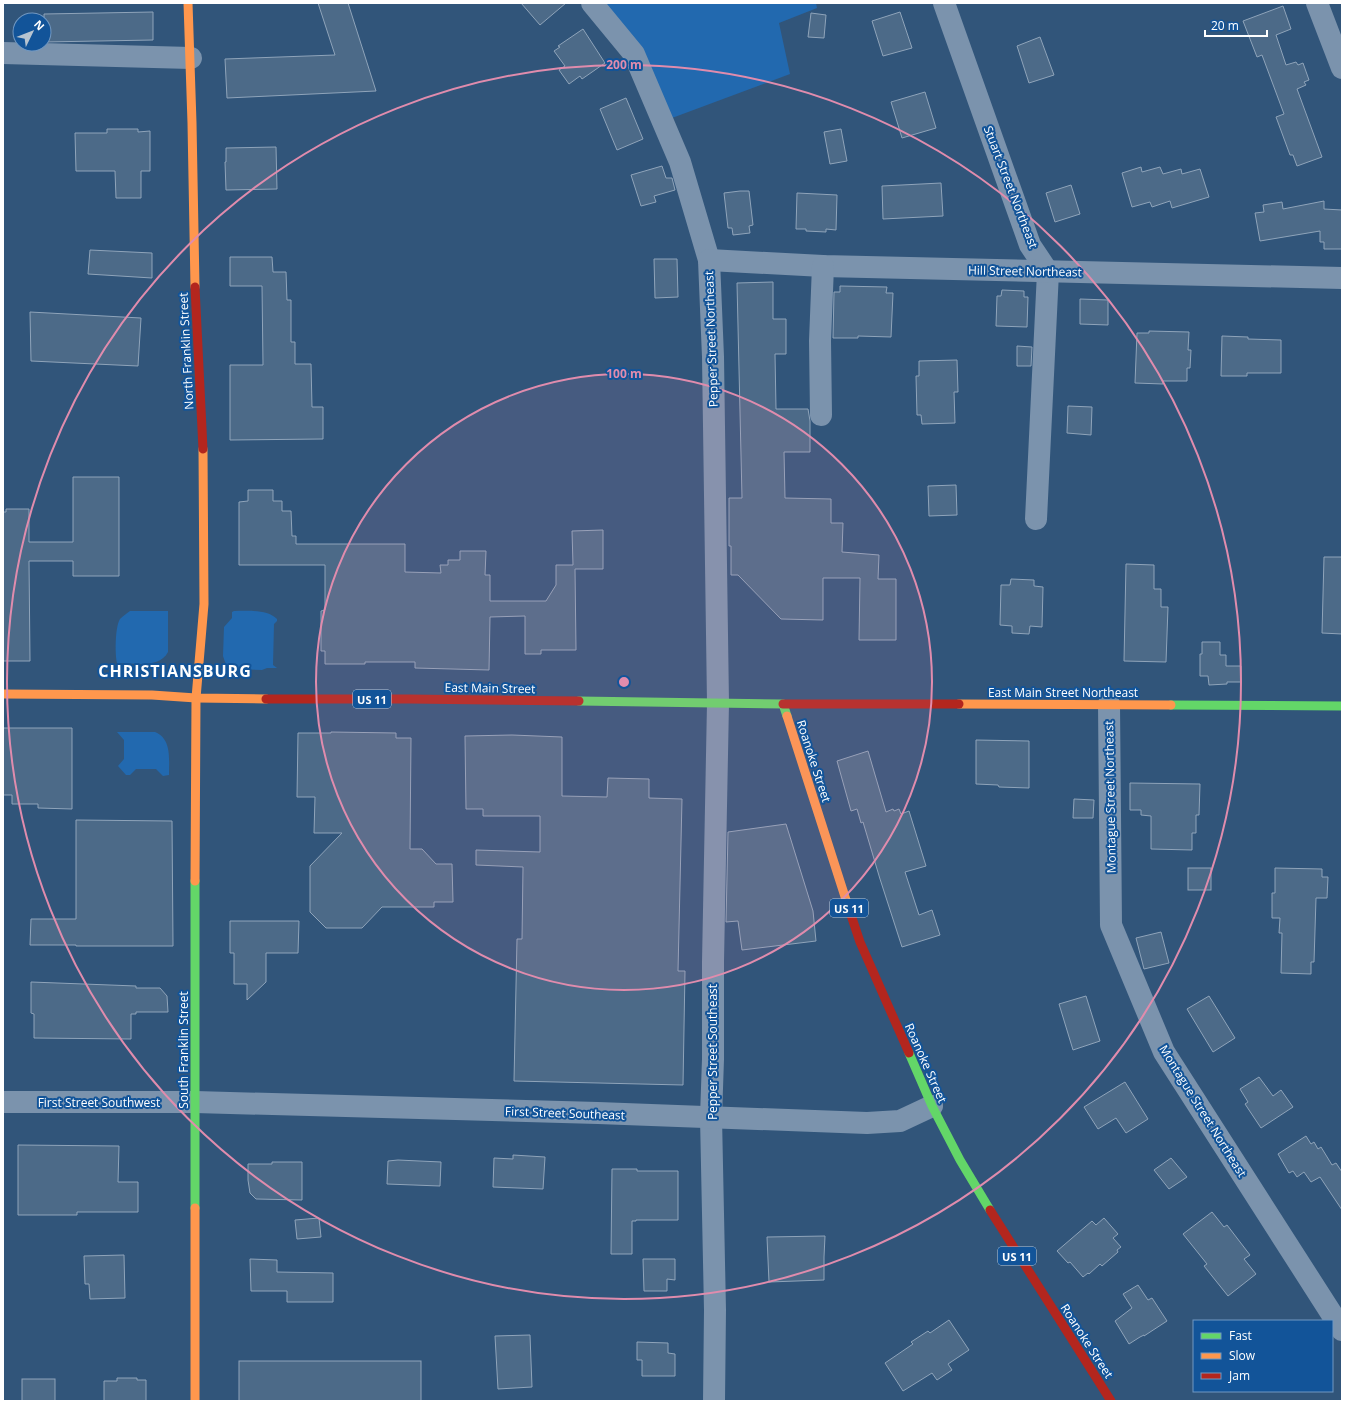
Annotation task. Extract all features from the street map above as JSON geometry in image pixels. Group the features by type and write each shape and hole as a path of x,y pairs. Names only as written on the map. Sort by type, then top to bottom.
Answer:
{"main road":[{"name":"North Franklin Street","path":"188,3 195,303 203,442 204,604 196,698"},
{"name":"US 11","path":"3,694 152,695 196,698"},
{"name":"East Main Street","path":"196,698 313,700 420,699 783,704"},
{"name":"South Franklin Street","path":"195,1401 196,698"},
{"name":"East Main Street Northeast","path":"783,704 1342,706"},
{"name":"Roanoke Street","path":"783,704 860,942 932,1106 960,1160 1003,1232 1111,1401"}],"street":[{"name":"Pepper Street Northeast","path":"592,3 634,54 680,162 709,260 713,357 718,703"},
{"name":"Stuart Street Northeast","path":"944,3 1030,245 1048,272"},
{"path":"1317,3 1342,68"},
{"path":"3,53 190,58"},
{"name":"Hill Street Northeast","path":"709,260 823,266 1342,278"},
{"path":"821,415 820,341 823,266"},
{"path":"1036,519 1048,272"},
{"name":"Pepper Street Southeast","path":"714,1401 715,1318 711,1117 718,703"},
{"name":"Montague Street Northeast","path":"1109,704 1111,924 1164,1052 1342,1330"},
{"name":"First Street Southwest","path":"3,1102 195,1102"},
{"name":"First Street Southeast","path":"195,1102 868,1123 900,1121 932,1106"}],"shaded area":[{"path":"605,3 816,3 817,8 779,23 790,74 672,118"},
{"path":"130,611 168,611 168,652 159,661 146,664 117,663 116,641 118,623 120,619"},
{"path":"232,612 263,612 277,619 274,624 273,665 277,668 267,668 262,670 234,669 228,667 223,656 224,627 232,618"},
{"path":"117,732 155,732 160,735 167,744 169,756 169,775 163,776 156,769 136,769 130,775 126,775 118,766 124,759 124,740"}],"building":[{"path":"318,3 348,3 376,91 227,98 225,59 335,55"},
{"path":"521,3 566,3 540,25"},
{"path":"1283,6 1291,29 1276,35 1286,65 1296,62 1298,65 1303,63 1309,80 1304,82 1306,85 1297,89 1322,157 1297,166 1293,155 1290,155 1276,117 1284,114 1262,55 1257,57 1243,21"},
{"path":"153,12 153,40 52,42 52,14"},
{"path":"900,12 912,48 883,56 872,21"},
{"path":"811,13 826,15 824,38 808,37"},
{"path":"583,29 605,63 582,79 580,76 569,84 559,70 565,66 554,51 560,47 558,46"},
{"path":"1040,37 1054,75 1029,83 1017,46"},
{"path":"925,92 936,128 902,138 891,102"},
{"path":"626,98 643,139 617,150 600,109"},
{"path":"107,129 138,129 138,132 150,131 150,171 141,171 141,198 116,198 115,171 76,171 75,133 107,133"},
{"path":"841,129 847,161 830,164 824,132"},
{"path":"276,147 277,189 226,190 226,148"},
{"path":"662,166 666,178 672,178 675,190 654,196 656,202 641,206 631,175"},
{"path":"1141,167 1142,172 1160,167 1163,174 1181,169 1182,174 1200,169 1209,197 1172,208 1170,201 1152,207 1150,202 1132,207 1122,173"},
{"path":"941,183 943,216 883,219 882,186"},
{"path":"1071,185 1080,214 1055,222 1046,193"},
{"path":"749,191 753,225 749,226 750,233 733,235 732,228 728,228 724,193"},
{"path":"797,193 837,195 836,230 826,229 826,232 796,229"},
{"path":"1324,201 1324,209 1342,210 1342,249 1324,249 1324,242 1320,242 1320,231 1260,241 1255,213 1264,212 1263,205 1282,202 1283,209"},
{"path":"90,250 152,253 152,278 88,274"},
{"path":"230,257 272,257 273,272 286,272 287,300 291,300 291,342 295,342 295,364 311,364 312,407 323,407 323,439 230,440 230,365 263,365 262,286 230,286"},
{"path":"654,259 677,259 678,297 655,298"},
{"path":"773,282 773,319 786,319 786,354 775,354 776,409 808,409 810,421 810,452 784,452 785,498 831,499 831,523 843,523 842,552 879,555 878,579 896,579 896,640 859,640 860,578 823,578 823,620 781,619 738,575 731,575 731,546 729,546 729,498 742,498 737,283"},
{"path":"840,286 887,287 886,293 893,293 891,337 858,336 858,338 833,338 834,292 840,292"},
{"path":"1002,290 1024,291 1024,297 1028,297 1027,327 996,326 997,296 1001,296"},
{"path":"1080,299 1108,300 1108,325 1080,324"},
{"path":"30,312 141,318 138,366 31,361"},
{"path":"1149,331 1189,332 1188,350 1191,350 1190,368 1187,368 1187,381 1163,381 1163,384 1135,383 1137,333 1149,333"},
{"path":"1222,336 1248,337 1248,339 1281,340 1281,373 1247,373 1247,376 1221,376"},
{"path":"1017,346 1032,347 1031,366 1017,366"},
{"path":"957,360 958,392 954,392 955,423 922,424 921,415 917,415 916,376 919,376 919,361"},
{"path":"1068,406 1092,407 1091,435 1067,433"},
{"path":"73,477 119,477 119,576 73,576 73,561 29,561 30,661 3,661 3,512 6,512 6,509 29,509 29,542 73,542"},
{"path":"956,485 957,515 929,516 928,486"},
{"path":"248,490 273,490 273,501 282,501 282,511 291,511 292,536 296,536 296,544 405,544 405,572 441,573 440,565 448,565 448,560 460,560 460,551 486,551 485,575 490,575 490,601 546,601 556,585 556,565 573,565 572,531 603,530 603,569 575,569 576,650 541,650 541,654 525,654 525,616 490,617 489,670 415,668 415,662 325,664 325,651 321,651 321,611 325,610 325,565 239,565 239,502 248,501"},
{"path":"1324,557 1342,557 1342,634 1322,633"},
{"path":"1126,564 1154,565 1154,589 1161,589 1161,607 1168,607 1166,662 1124,661"},
{"path":"1011,579 1034,580 1034,586 1043,587 1042,627 1030,626 1029,634 1012,633 1012,626 1000,625 1001,585 1010,585"},
{"path":"1202,642 1220,642 1220,655 1226,655 1226,666 1241,666 1241,682 1227,682 1227,684 1209,685 1208,676 1200,676 1200,654 1202,654"},
{"path":"3,728 72,728 72,809 38,808 38,804 12,804 12,795 3,795"},
{"path":"298,733 396,733 396,738 411,738 410,849 422,849 436,864 452,864 453,902 434,902 434,907 382,907 362,928 326,928 310,912 310,866 342,833 314,833 315,797 297,797"},
{"path":"512,735 562,737 562,796 607,797 608,778 649,779 649,798 682,799 678,971 685,971 683,1085 514,1081 517,939 522,939 523,867 476,865 476,850 540,852 540,816 483,816 483,809 466,809 465,736"},
{"path":"976,740 1029,741 1029,788 999,787 998,785 976,784"},
{"path":"868,751 886,812 893,809 894,811 899,809 901,814 909,811 926,866 905,872 919,915 932,910 940,935 902,947 863,822 861,823 857,809 851,811 837,761"},
{"path":"1130,783 1200,784 1199,815 1196,815 1196,833 1192,833 1192,850 1151,849 1151,816 1141,815 1141,810 1130,810"},
{"path":"1074,799 1094,800 1093,818 1073,818"},
{"path":"76,820 172,821 173,946 30,945 31,919 76,919"},
{"path":"786,824 813,911 816,941 742,950 738,921 726,922 728,832"},
{"path":"1188,868 1211,868 1211,890 1188,890"},
{"path":"1275,868 1322,869 1322,877 1328,877 1327,898 1316,898 1314,962 1311,962 1311,974 1281,973 1282,933 1279,933 1280,918 1272,918 1272,893 1275,893"},
{"path":"230,921 299,921 298,953 266,953 266,982 247,1000 247,984 234,984 234,953 230,953"},
{"path":"1161,932 1169,963 1144,969 1136,938"},
{"path":"31,982 160,988 167,996 168,1012 136,1012 136,1014 131,1014 131,1039 34,1038 34,1014 31,1013"},
{"path":"1086,996 1100,1041 1073,1050 1059,1004"},
{"path":"1209,996 1235,1038 1213,1052 1187,1009"},
{"path":"1259,1077 1273,1096 1281,1090 1293,1107 1261,1128 1245,1104 1248,1102 1240,1089"},
{"path":"1125,1082 1148,1119 1126,1133 1116,1118 1098,1129 1084,1107"},
{"path":"1306,1136 1311,1144 1314,1142 1318,1149 1321,1147 1332,1165 1336,1163 1342,1172 1342,1210 1320,1177 1311,1182 1304,1172 1297,1177 1293,1171 1289,1173 1278,1154"},
{"path":"18,1145 119,1146 118,1182 138,1182 138,1212 77,1212 77,1215 18,1215"},
{"path":"513,1155 545,1157 543,1189 493,1187 494,1158 513,1159"},
{"path":"1171,1158 1187,1177 1169,1189 1154,1170"},
{"path":"388,1161 441,1162 440,1186 387,1184"},
{"path":"272,1162 302,1162 302,1200 256,1199 250,1193 248,1164 272,1164"},
{"path":"612,1169 637,1169 637,1171 678,1171 678,1220 632,1221 632,1254 611,1254"},
{"path":"1212,1212 1224,1227 1227,1225 1250,1255 1244,1259 1256,1274 1228,1296 1204,1266 1207,1264 1183,1234"},
{"path":"319,1218 321,1237 297,1239 295,1220"},
{"path":"1104,1218 1118,1234 1113,1238 1121,1247 1117,1250 1118,1252 1102,1266 1100,1264 1089,1274 1088,1273 1083,1277 1070,1262 1068,1263 1057,1251 1092,1221 1096,1225"},
{"path":"825,1236 824,1280 769,1282 767,1237"},
{"path":"124,1255 125,1298 90,1299 89,1284 85,1284 84,1256"},
{"path":"250,1259 277,1260 277,1272 333,1273 333,1302 287,1302 287,1291 251,1291"},
{"path":"643,1259 675,1259 675,1280 667,1279 667,1291 644,1291"},
{"path":"1138,1285 1148,1300 1152,1298 1167,1321 1129,1344 1115,1321 1132,1308 1123,1294"},
{"path":"949,1320 969,1350 948,1364 952,1370 937,1380 932,1373 903,1391 885,1363 913,1344 911,1342 928,1331 930,1333"},
{"path":"530,1335 532,1387 498,1389 495,1336"},
{"path":"637,1342 668,1343 668,1353 675,1354 675,1376 642,1376 642,1360 637,1360"},
{"path":"239,1361 421,1361 421,1401 239,1401"},
{"path":"117,1378 137,1378 137,1380 146,1380 146,1401 104,1401 104,1381 117,1381"},
{"path":"22,1379 55,1379 55,1401 22,1401"}],"traffic: fast":[{"path":"579,701 783,704 787,716"},
{"path":"1171,705 1342,706"},
{"path":"195,881 195,1208"},
{"path":"909,1053 932,1106 960,1160 990,1210"}],"traffic: slow":[{"path":"188,3 195,287"},
{"path":"196,698 204,604 203,449"},
{"path":"3,694 152,695 196,698 266,699"},
{"path":"195,881 196,698"},
{"path":"959,704 1171,705"},
{"path":"787,716 847,903"},
{"path":"195,1208 195,1401"}],"traffic: jam":[{"path":"195,287 203,449"},
{"path":"266,699 579,701"},
{"path":"783,704 959,704"},
{"path":"847,903 860,942 909,1053"},
{"path":"990,1210 1111,1401"}],"district":[{"name":"CHRISTIANSBURG","path":"175,671"}]}
